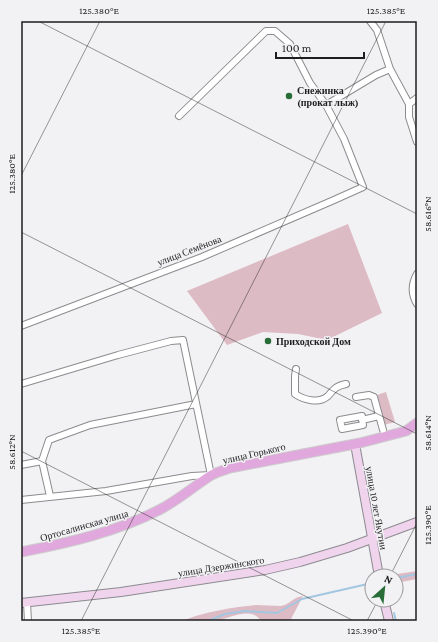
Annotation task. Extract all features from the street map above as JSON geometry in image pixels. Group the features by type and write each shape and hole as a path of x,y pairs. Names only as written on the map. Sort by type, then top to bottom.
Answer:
{"main road":[{"name":"улица Горького","path":"211,475 230,468 355,444 406,431 417,423"},
{"name":"Ортосалинская улица","path":"21,552 50,547 136,521 160,509 188,492 211,475"}],"street":[{"path":"370,21 377,30 390,69 410,104 409,117 417,142"},
{"path":"179,116 266,31 275,31 290,44 310,83 326,104 376,75 390,69"},
{"path":"410,104 417,98"},
{"name":"улица Семёнова","path":"21,326 202,256 363,187 344,140 326,104"},
{"path":"417,274 412,284 414,299 417,304"},
{"path":"21,384 118,355 171,341 183,340 211,475"},
{"path":"296,369 295,394 301,398 318,400 327,396 338,386 346,384"},
{"path":"356,397 369,395 374,397 382,430"},
{"path":"50,496 42,461 49,440 90,425 196,404"},
{"path":"362,420 379,416"},
{"name":"улица 10 лет Якутии","path":"355,444 378,568"},
{"path":"21,465 42,461"},
{"name":"улица Горького","path":"21,500 106,491 192,476 211,475"},
{"name":"улица Дзержинского","path":"24,603 121,592 265,570 300,562 347,548 417,522"},
{"path":"24,603 28,621"},
{"path":"386,608 389,621"}],"shaded area":[{"path":"348,224 382,313 327,340 298,334 263,332 227,345 187,291"},
{"path":"386,392 395,422 380,426 371,397"},
{"path":"417,571 417,579 404,581 404,573"},
{"path":"303,596 290,621 261,621 257,616 246,613 215,621 183,621 219,610 238,607 256,605 281,606"}],"waterway":[{"path":"404,576 417,574"},
{"path":"208,621 225,614 245,611 277,613 302,599 364,585"},
{"path":"394,613 396,621"}],"place":[{"name":"Снежинка (прокат лыж)","path":"289,96"},
{"name":"Приходской Дом","path":"268,341"}]}
